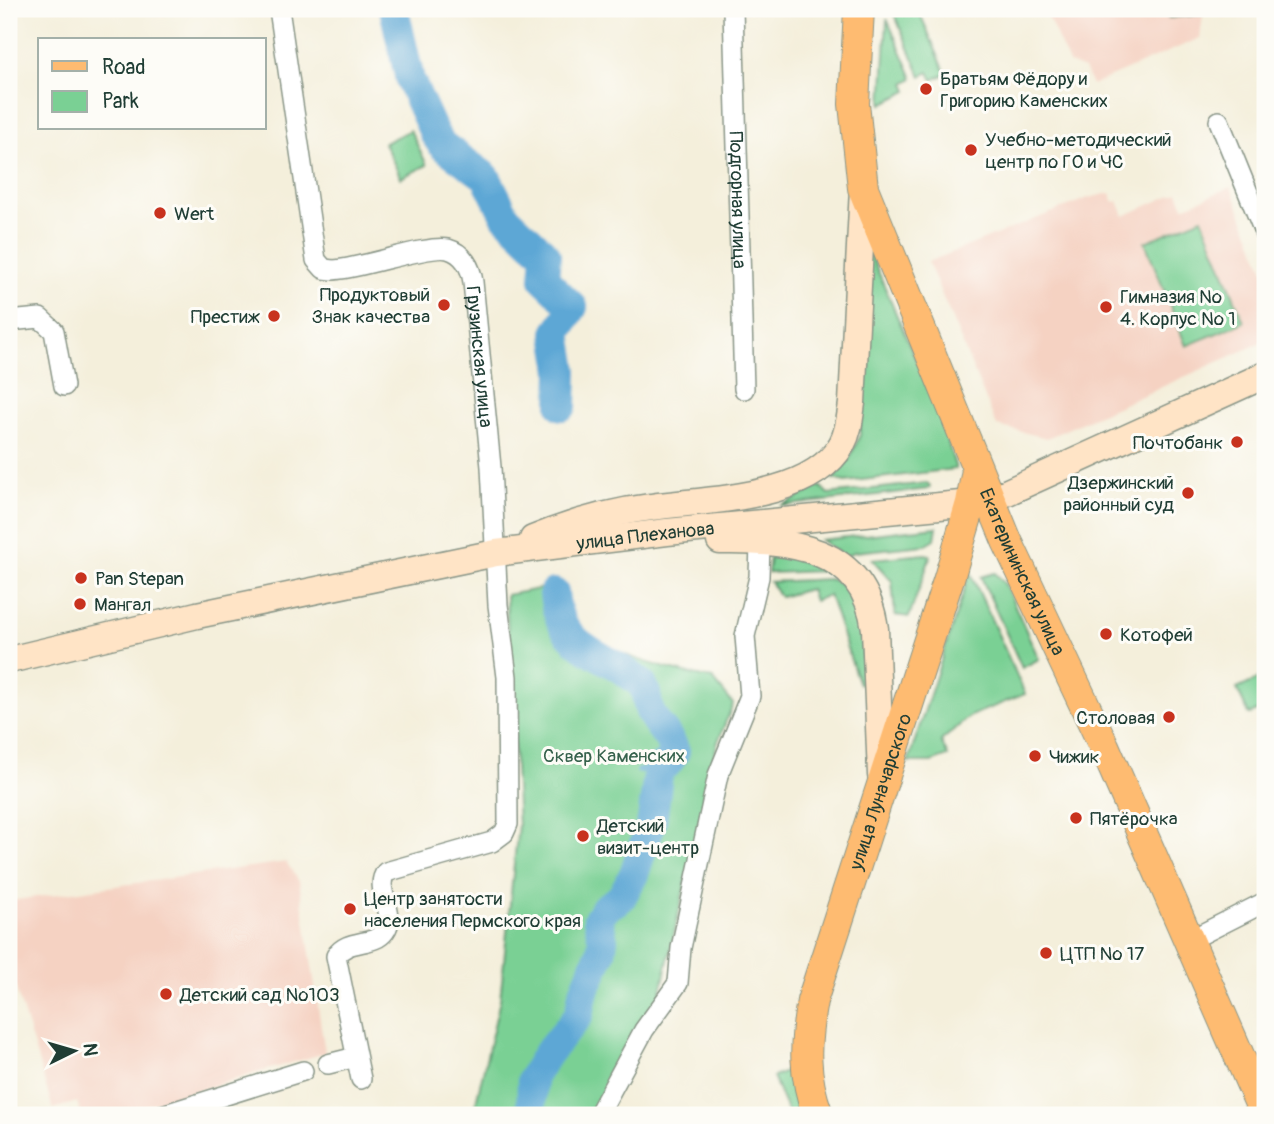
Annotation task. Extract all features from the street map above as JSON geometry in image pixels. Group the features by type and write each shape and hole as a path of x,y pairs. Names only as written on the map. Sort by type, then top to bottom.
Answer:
{"main road":[{"name":"Екатерининская улица","path":"859,9 854,104 863,188 977,470 981,502 1104,746 1265,1115"},
{"path":"496,560 566,526 615,512 760,493 796,480 831,458 846,435 852,403 863,188"},
{"name":"улица Плеханова","path":"496,560 667,531 981,502 1265,375"},
{"name":"улица Луначарского","path":"818,1115 809,1090 804,1062 812,1001 845,891 881,796 981,502"},
{"path":"9,660 197,615 268,602 373,591 496,560 714,541 760,543 801,549 829,558 852,573 865,591 873,617 876,648 881,796"}],"street":[{"name":"Грузинская улица","path":"279,9 312,247 319,265 333,270 345,270 441,248 462,256 472,272 491,467 507,677 508,819 500,837 386,872 382,880 389,919 385,931 376,938 344,948 336,956 356,1057"},
{"name":"Подгорная улица","path":"733,9 744,389"},
{"path":"1219,121 1265,234"},
{"path":"9,321 40,318 54,331 64,386"},
{"path":"598,1115 644,1030 678,983 681,948 722,760 750,696 745,636 759,577 760,543"},
{"path":"1188,941 1265,902"},
{"path":"328,1064 356,1057 361,1079"},
{"path":"162,1115 303,1071"}],"shaded area":[{"path":"1044,9 1207,9 1203,15 1200,38 1092,85 1084,69 1069,63"},
{"name":"Гимназия № 4. Корпус № 1","path":"1231,187 1265,273 1265,341 1047,438 997,426 928,262 1088,198 1110,193 1114,202 1118,201 1124,216 1178,192 1184,207"},
{"name":"Детский сад №103","path":"286,862 299,881 325,1053 113,1115 81,1115 77,1102 53,1109 9,966 9,901"}],"green space":[{"path":"892,9 918,9 946,74 933,80 929,72 921,76"},
{"path":"1163,9 1206,9 1203,14 1169,18"},
{"path":"887,19 913,78 905,83 908,91 882,104"},
{"path":"410,130 427,165 401,178 384,143"},
{"path":"1202,218 1244,322 1186,346 1145,242"},
{"path":"865,241 939,414 956,469 845,482 833,479 849,460 860,435"},
{"path":"927,483 930,486 928,489 781,506 820,486 828,494"},
{"path":"937,527 935,539 925,545 854,552 845,557 821,540"},
{"path":"790,554 829,571 768,573 770,557"},
{"path":"930,555 930,558 909,617 895,615 892,581 872,559"},
{"path":"970,572 1025,694 970,716 941,741 948,756 931,762 908,762"},
{"path":"995,573 1005,584 1039,659 1022,668 981,577"},
{"path":"829,579 842,585 858,608 863,639 863,683 859,684 829,595 814,601 810,589 780,597 770,582"},
{"name":"Сквер Каменских","path":"549,587 556,619 631,657 713,679 733,704 717,744 659,1000 593,1115 473,1115 500,1000 518,825 506,595"},
{"path":"1265,676 1265,707 1249,715 1237,689"},
{"path":"790,1070 803,1115 789,1115 773,1077"}],"waterway":[{"path":"394,9 410,80 434,133 442,145 486,177 506,217 546,255 544,279 573,307 557,333 563,371 562,406"},
{"path":"531,1115 532,1079 546,1055 579,1015 583,994 601,952 603,940 598,919 605,908 621,898 634,874 652,821 659,768 668,763 675,752 653,716 642,685 574,638 564,627 554,593"},
{"path":"638,771 659,768"}],"place":[{"name":"Братьям Фёдору и Григорию Каменских","path":"926,89"},
{"name":"Учебно-методический центр по ГО и ЧС","path":"971,150"},
{"name":"Wert","path":"160,213"},
{"name":"Продуктовый Знак качества","path":"444,305"},
{"name":"Гимназия № 4. Корпус № 1","path":"1106,307"},
{"name":"Престиж","path":"274,316"},
{"name":"Почтобанк","path":"1237,442"},
{"name":"Дзержинский районный суд","path":"1188,493"},
{"name":"Pan Stepan","path":"81,578"},
{"name":"Мангал","path":"80,604"},
{"name":"Котофей","path":"1106,634"},
{"name":"Столовая","path":"1169,717"},
{"name":"Чижик","path":"1035,756"},
{"name":"Пятёрочка","path":"1076,818"},
{"name":"Детский визит-центр","path":"583,836"},
{"name":"Центр занятости населения Пермского края","path":"350,909"},
{"name":"ЦТП № 17","path":"1046,953"},
{"name":"Детский сад №103","path":"166,994"}]}
